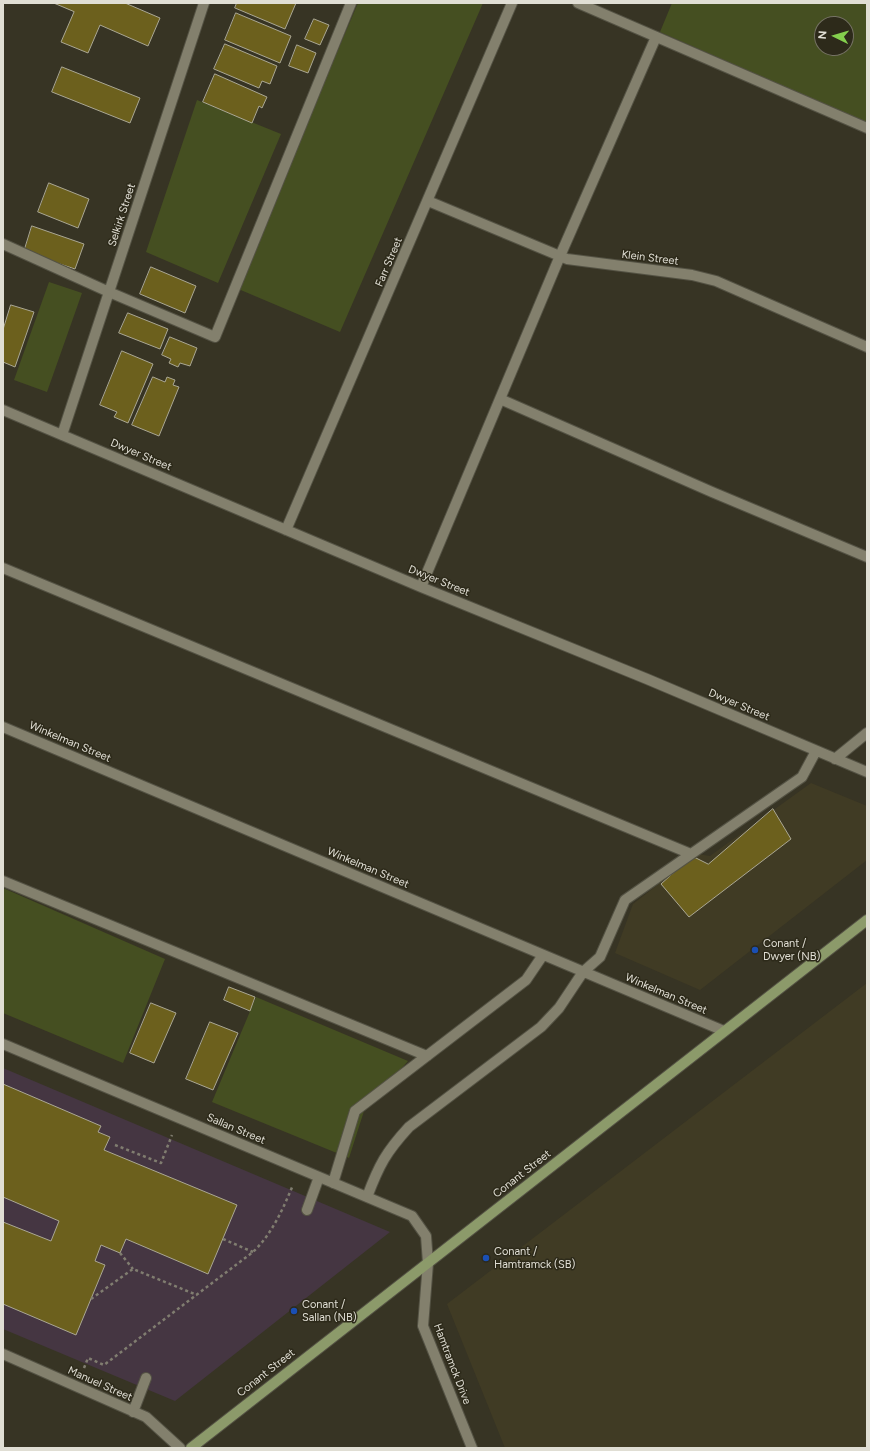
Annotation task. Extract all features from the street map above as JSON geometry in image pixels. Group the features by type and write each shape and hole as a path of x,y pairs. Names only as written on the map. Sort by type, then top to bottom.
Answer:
{"main road":[{"name":"Conant Street","path":"191,1448 867,920"}],"street":[{"name":"Selkirk Street","path":"62,435 204,3"},
{"path":"3,244 109,292 215,336 351,3"},
{"name":"Farr Street","path":"286,530 512,3"},
{"path":"578,3 867,128"},
{"path":"421,588 560,256 656,37"},
{"name":"Klein Street","path":"428,201 566,259 692,275 716,281 867,347"},
{"path":"500,399 712,492 867,556"},
{"name":"Dwyer Street","path":"3,410 421,588 867,772"},
{"path":"3,568 691,854"},
{"name":"Winkelman Street","path":"3,727 724,1031"},
{"path":"835,759 867,733"},
{"path":"367,1197 378,1167 388,1152 410,1127 541,1028 559,1008 576,986 583,972 600,957 625,900 802,777 816,751"},
{"path":"3,881 427,1056"},
{"path":"333,1183 355,1111 526,980 543,955"},
{"name":"Sallan Street","path":"3,1044 412,1216 426,1236 428,1263"},
{"path":"307,1210 319,1177"},
{"name":"Hamtramck Drive","path":"428,1263 423,1326 472,1448"},
{"name":"Manuel Street","path":"3,1354 146,1417 180,1448"},
{"path":"133,1412 146,1378"}],"path":[{"path":"115,1145 161,1163 172,1135"},
{"path":"84,1368 88,1358 104,1365 253,1252 265,1238 281,1213 293,1185"},
{"path":"223,1239 253,1252"},
{"path":"120,1253 133,1269 197,1294"},
{"path":"91,1299 133,1269"}],"shaded area":[{"path":"811,783 867,806 867,860 700,990 615,953 633,904 697,854 710,856"},
{"path":"867,983 867,1448 505,1448 447,1304"},
{"path":"3,1068 390,1232 175,1401 3,1329"}],"green space":[{"path":"358,3 483,3 340,332 236,288"},
{"path":"672,3 867,3 867,123 660,32"},
{"path":"197,100 281,134 218,283 146,252"},
{"path":"49,282 82,293 47,392 14,380"},
{"path":"3,888 165,959 123,1063 3,1013"},
{"path":"256,997 408,1061 364,1111 349,1158 212,1102"}],"building":[{"path":"54,3 125,3 160,18 148,46 100,25 88,53 61,42 74,12"},
{"path":"237,3 296,3 285,29 235,8"},
{"path":"236,13 291,36 280,63 225,40"},
{"path":"314,19 329,25 320,45 305,39"},
{"path":"225,44 277,66 270,84 262,81 259,88 214,69"},
{"path":"297,45 316,53 308,73 289,66"},
{"path":"62,67 140,98 130,123 52,92"},
{"path":"215,74 267,97 262,108 259,106 252,123 203,102"},
{"path":"49,183 89,199 78,228 38,212"},
{"path":"32,226 84,244 75,269 24,252"},
{"path":"151,267 196,286 185,313 140,294"},
{"path":"11,305 34,312 15,367 3,362 3,330"},
{"path":"128,313 168,329 160,349 119,333"},
{"path":"170,337 197,348 190,366 180,363 178,367 169,363 171,359 162,355"},
{"path":"122,351 153,364 128,423 114,417 117,412 100,405"},
{"path":"153,377 165,382 167,377 175,380 173,385 179,387 159,436 132,425"},
{"path":"773,809 791,839 689,917 661,884 692,856 708,864"},
{"path":"229,987 255,997 250,1011 224,1000"},
{"path":"151,1003 176,1013 154,1063 130,1053"},
{"path":"210,1022 238,1033 213,1090 186,1079"},
{"path":"3,1084 101,1126 98,1132 110,1137 104,1150 237,1205 208,1274 126,1239 120,1253 101,1245 95,1261 105,1265 76,1335 3,1304 3,1222 51,1241 59,1221 3,1197"}],"place":[{"name":"Conant / Dwyer (NB)","path":"755,950"},
{"name":"Conant / Hamtramck (SB)","path":"486,1258"},
{"name":"Conant / Sallan (NB)","path":"294,1311"}]}
